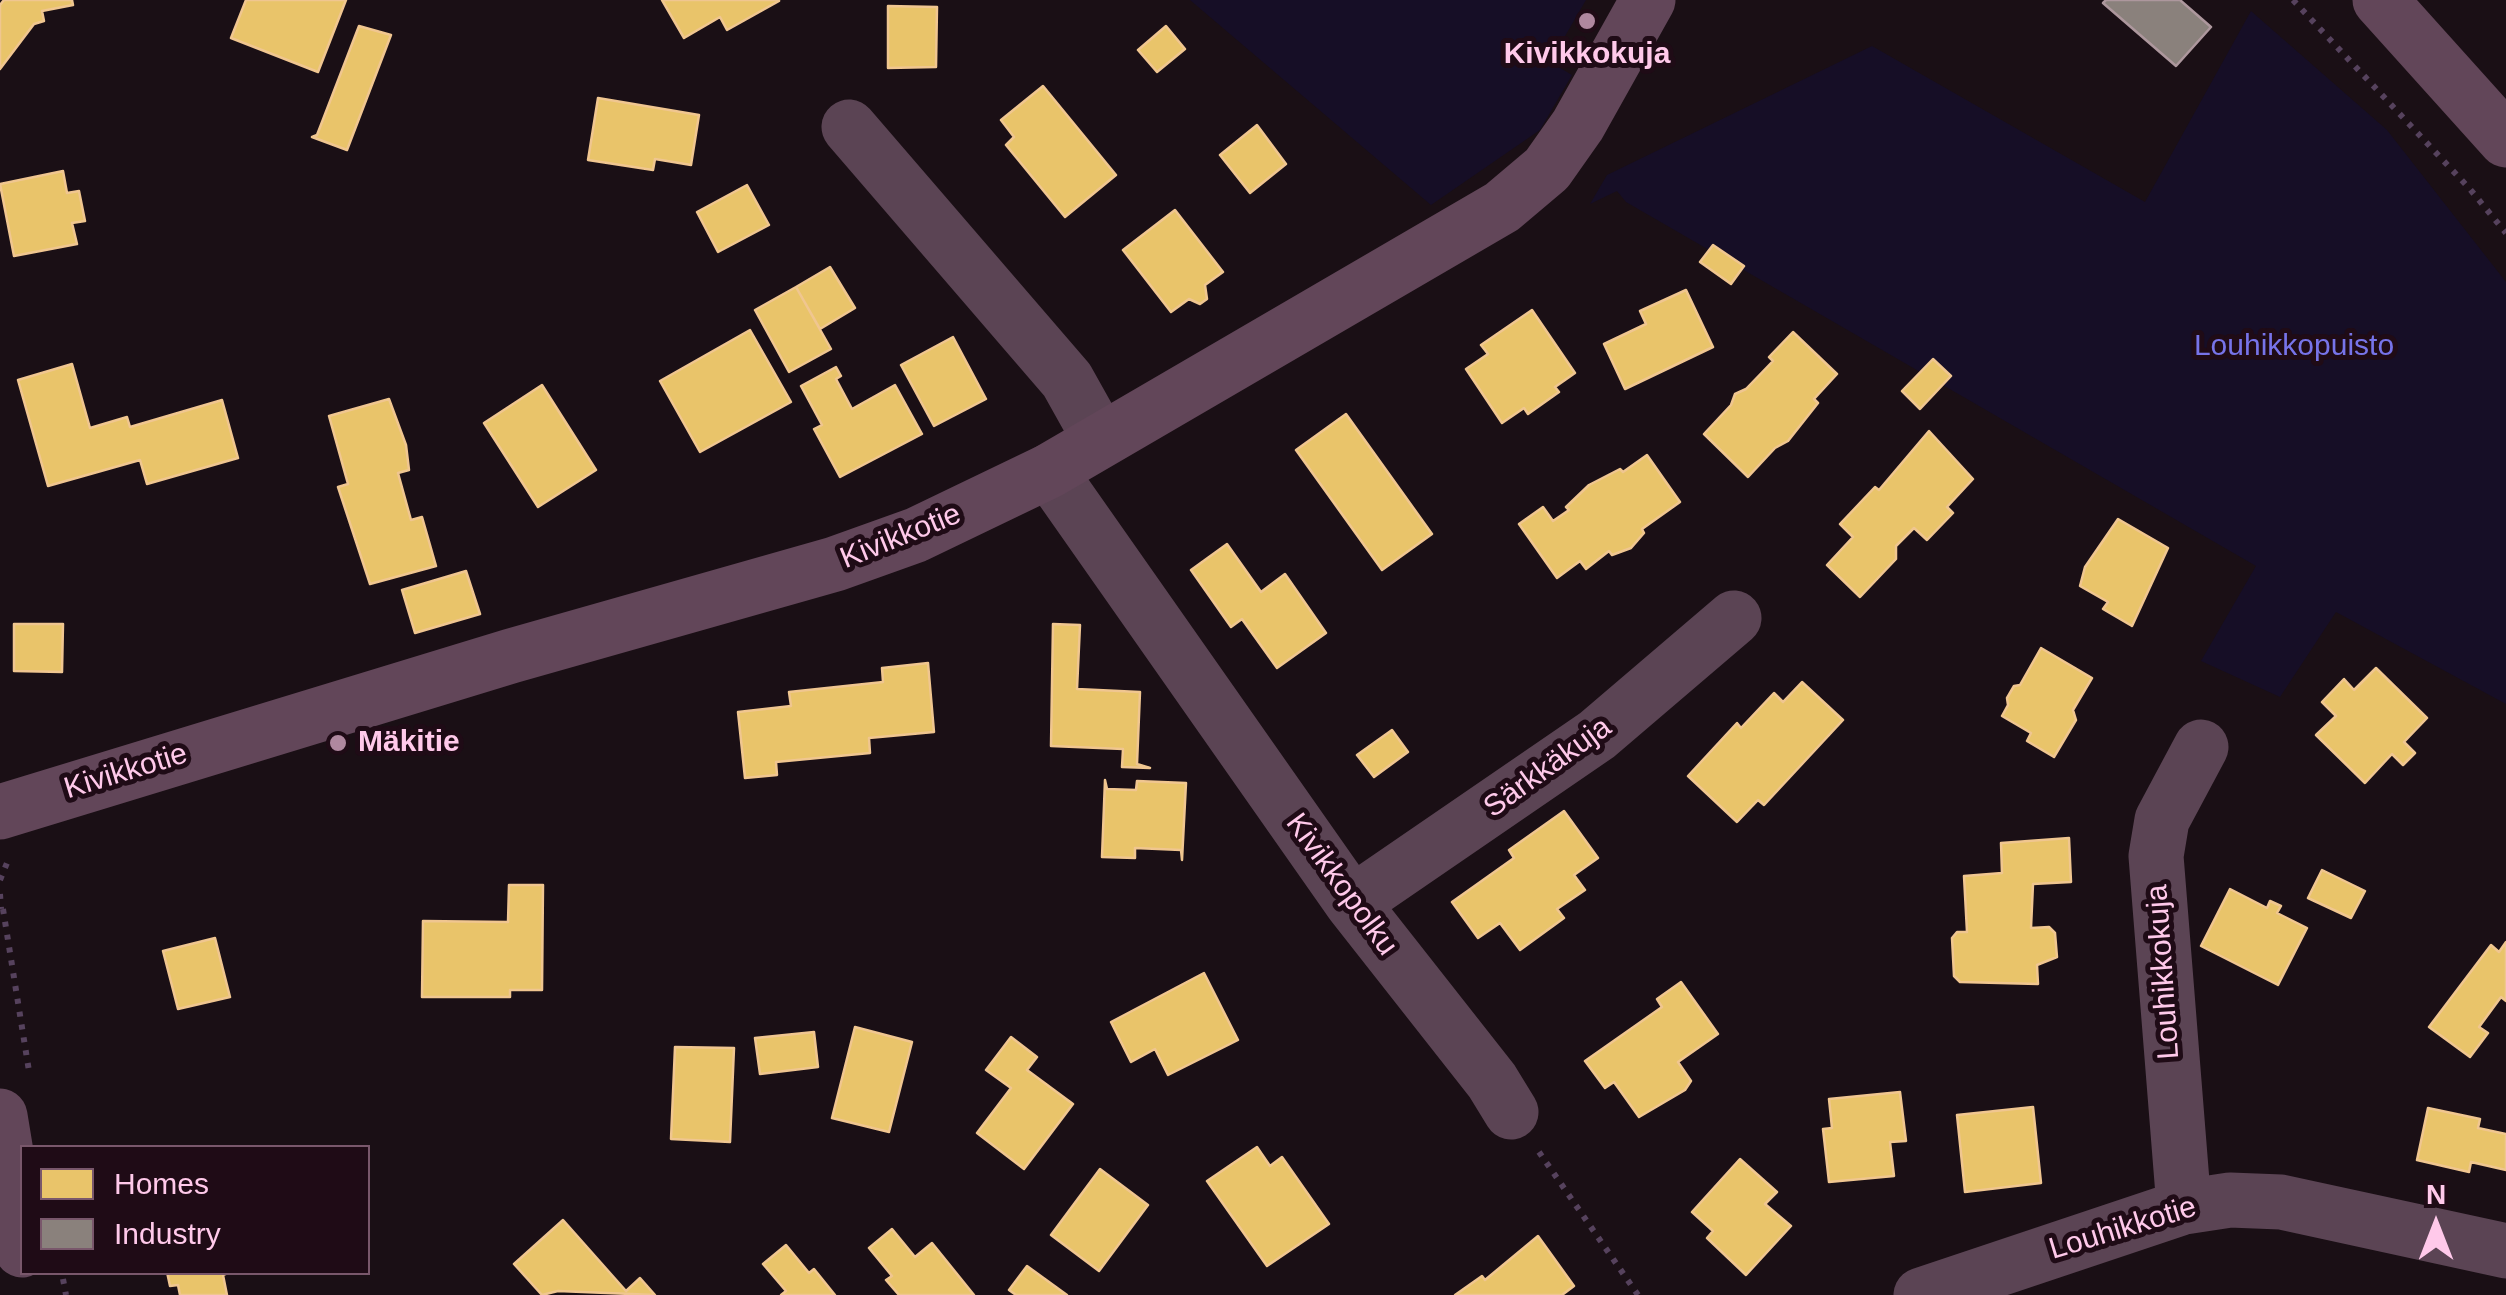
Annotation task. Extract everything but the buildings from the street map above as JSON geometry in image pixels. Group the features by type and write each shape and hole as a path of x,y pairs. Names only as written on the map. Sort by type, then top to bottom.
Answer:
{"street":[{"name":"Kivikkotie","path":"0,812 511,656 835,564 916,535 1050,471 1423,257 1502,207 1547,169 1648,0"},
{"path":"2380,0 2506,140"},
{"path":"849,127 1067,380 1100,440"},
{"name":"Kivikkopolku","path":"1050,471 1352,903 1492,1081 1511,1112"},
{"name":"Särkkäkuja","path":"1352,903 1596,735 1734,618"},
{"name":"Louhikkokuja","path":"2184,1206 2156,856 2162,820 2201,747"},
{"path":"15,1095 20,1206"},
{"name":"Louhikkotie","path":"1921,1295 2184,1206 2230,1200 2281,1202 2506,1252"}],"path":[{"path":"2293,0 2444,160 2506,234"},
{"path":"0,894 15,1095"},
{"path":"1511,1112 1638,1295"}],"green space":[{"path":"1190,0 1586,0 1550,62 1572,75 1540,130 1431,205"},
{"name":"Louhikkopuisto","path":"2251,11 2387,130 2506,282 2506,704 2336,612 2280,697 2201,661 2256,566 1626,202 1617,191 1590,204 1607,175 1872,46 2145,202"}],"place":[{"name":"Kivikkokuja","path":"1587,21"},
{"name":"Mäkitie","path":"338,743"}]}
